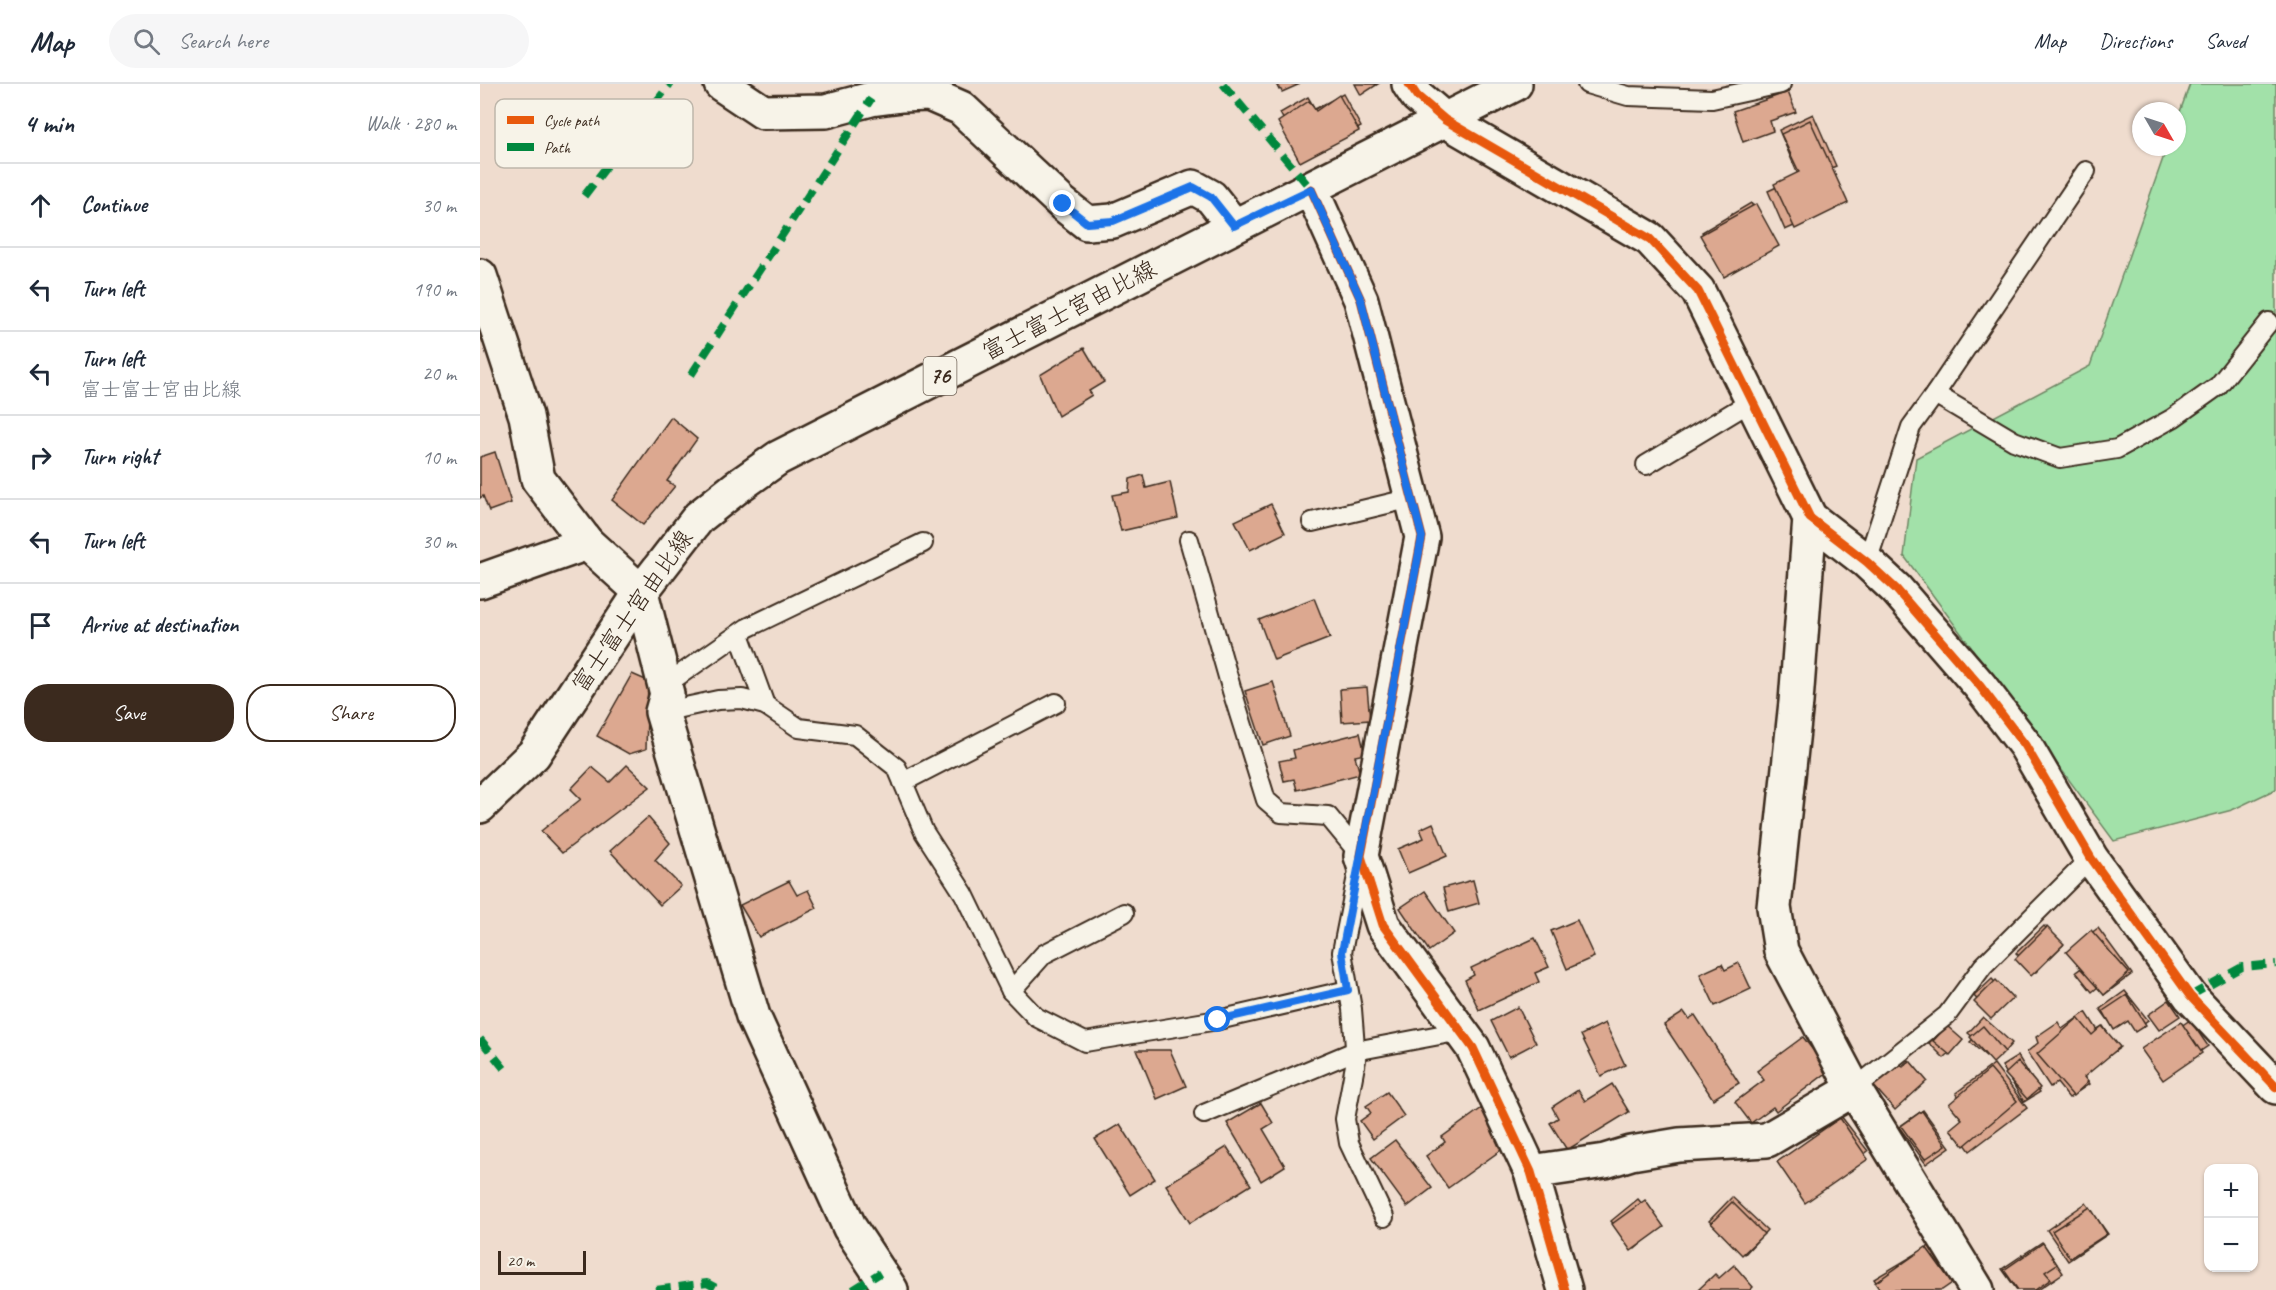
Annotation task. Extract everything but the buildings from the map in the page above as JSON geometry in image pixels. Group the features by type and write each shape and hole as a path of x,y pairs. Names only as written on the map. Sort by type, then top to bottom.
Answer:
{"street":[{"path":"720,84 763,112 826,111 871,99 902,94 929,94 961,108 1063,204 1087,223 1113,221 1193,187 1211,197 1234,226"},
{"path":"1409,84 1417,96 1445,120 1650,239 1698,291 1810,518 1867,562 1904,598 1980,686 2025,745 2091,858 2190,996 2276,1087"},
{"name":"富士富士宮由比線","path":"480,806 534,754 641,592 699,517 778,458 1515,84"},
{"path":"1311,189 1361,300 1422,537 1361,856 1383,926 1473,1048 1531,1172 1565,1290"},
{"path":"480,276 526,417 538,479 587,543 641,592 664,698 753,1016 850,1228 891,1290"},
{"path":"1810,518 1796,702 1774,908 1781,951 1854,1089 1977,1290"},
{"path":"480,581 587,543"},
{"path":"1531,1172 1605,1161 1631,1153 1679,1145 1767,1140 1854,1089"}],"lane":[{"path":"1587,84 1629,96 1712,99 1781,84"},
{"path":"1867,562 1911,427 2086,171"},
{"path":"1935,394 2014,441 2060,458 2117,449 2173,417 2218,386 2269,322"},
{"path":"1646,465 1752,401"},
{"path":"1312,522 1412,498"},
{"path":"1189,540 1266,800 1281,813 1328,816 1361,856 1342,952 1356,1060 1345,1119 1349,1143 1384,1217"},
{"path":"664,698 739,634 923,543"},
{"path":"739,634 765,705"},
{"path":"664,698 742,699 765,705 799,728 855,735 897,768 924,832 964,894 1011,991 1036,1017 1085,1042 1218,1020 1348,990"},
{"path":"903,782 1056,703"},
{"path":"1854,1089 1947,1015 1983,966 2091,858"},
{"path":"1011,991 1044,954 1124,913"},
{"path":"1204,1114 1355,1051 1461,1031"}],"green space":[{"path":"2190,84 2276,84 2276,789 2232,810 2114,841 1904,556 1916,458 2090,366 2164,156 2186,156 2186,102 2184,102"}],"marked path":[{"path":"658,99 670,84"},
{"path":"1223,84 1311,189"},
{"path":"691,375 871,99"},
{"path":"584,196 606,168"},
{"path":"2190,996 2242,967 2276,964"},
{"path":"480,1039 507,1072"},
{"path":"853,1290 880,1273"},
{"path":"656,1290 707,1283 720,1290"}],"cycle path":[{"path":"1409,84 1417,96 1445,120 1650,239 1698,291 1810,518 1867,562 1896,589 1980,686 2025,745 2091,858 2190,996 2276,1087"},
{"path":"1311,189 1361,300 1422,537 1361,856 1383,925 1473,1048 1531,1172 1565,1290"}],"route":[{"path":"1063,204 1087,223 1113,221 1193,187 1211,197 1234,226 1311,189 1361,300 1422,537 1342,952 1348,990 1218,1020"}]}
